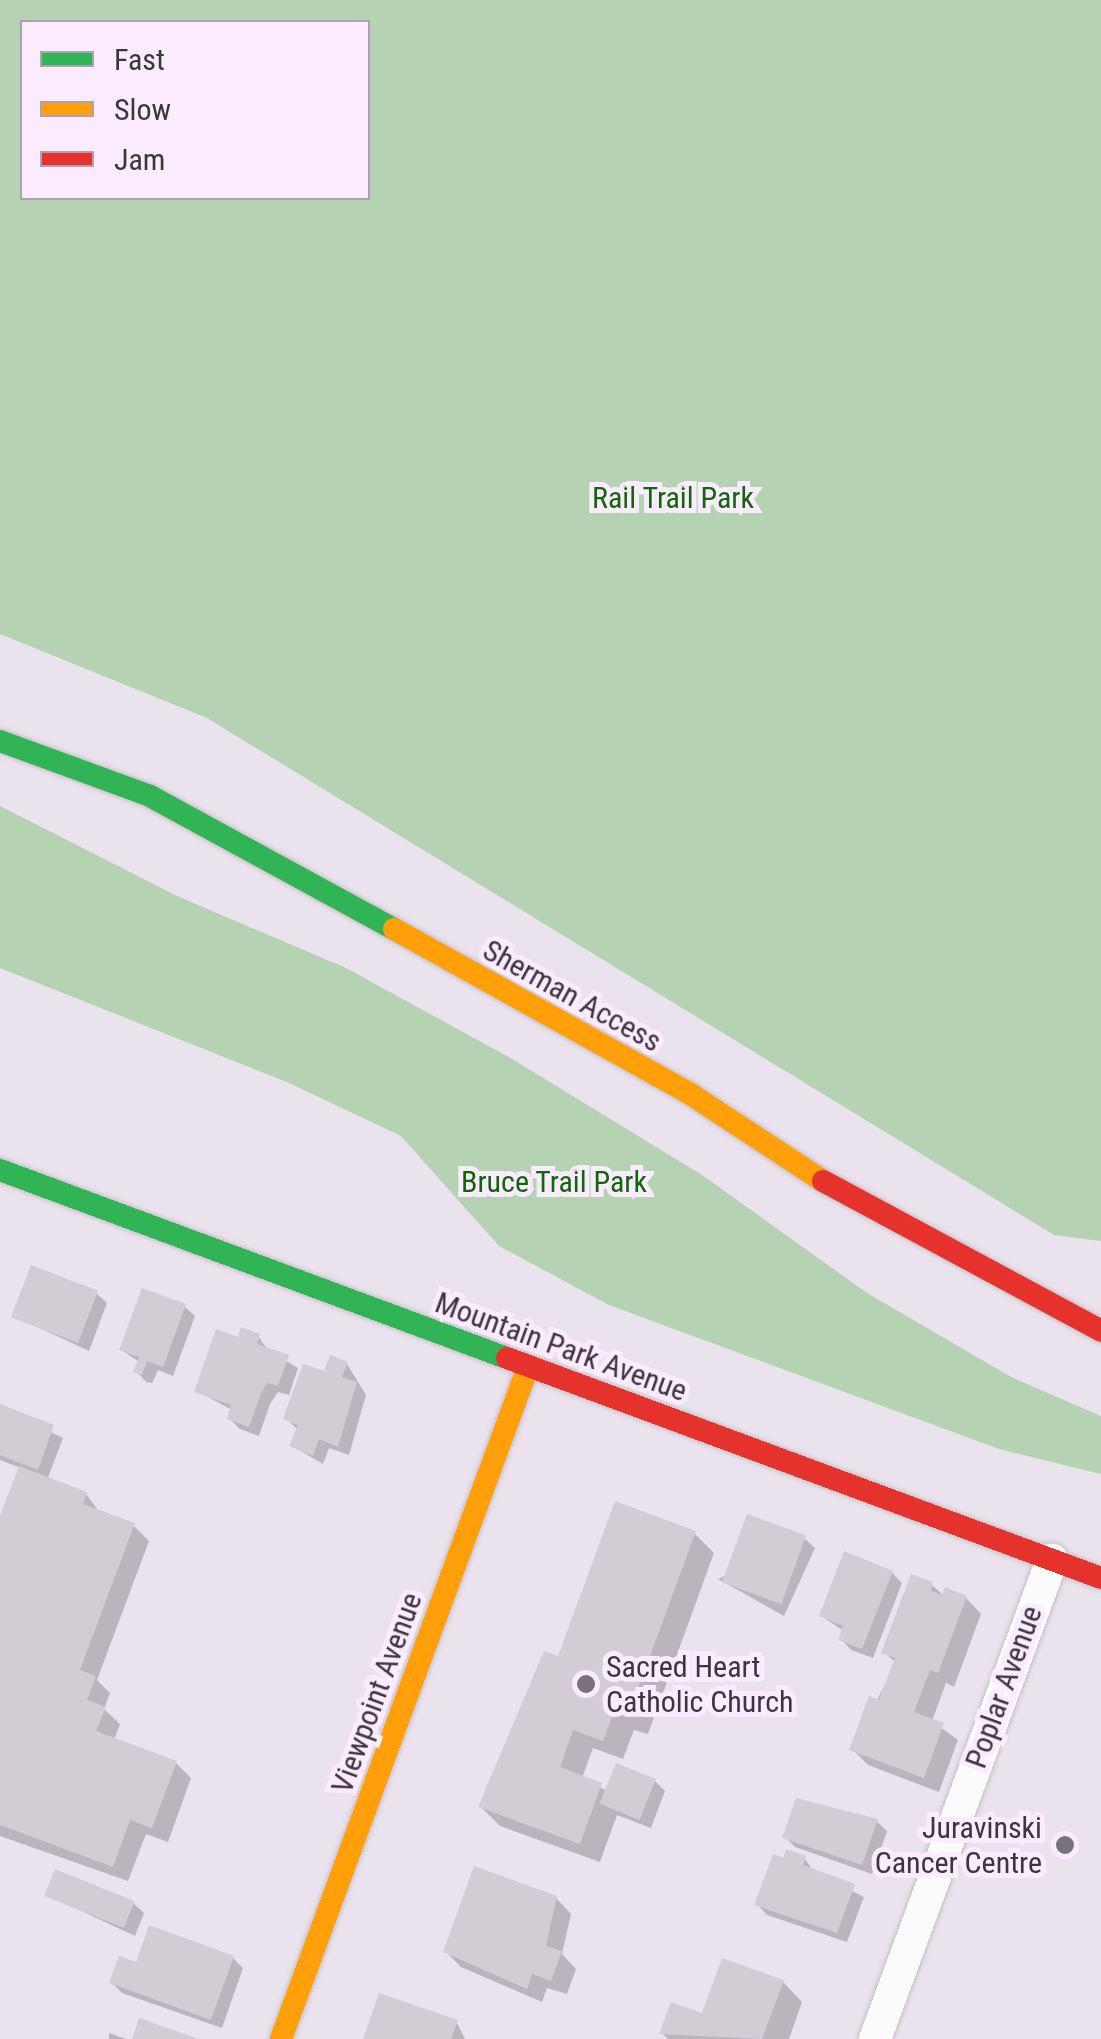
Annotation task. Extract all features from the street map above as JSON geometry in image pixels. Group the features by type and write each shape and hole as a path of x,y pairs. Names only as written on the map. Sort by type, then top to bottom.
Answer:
{"street":[{"name":"Sherman Access","path":"0,741 150,796 320,884 494,989 692,1095 852,1200 1101,1331"},
{"name":"Mountain Park Avenue","path":"3,1181 528,1367 1101,1578"},
{"name":"Viewpoint Avenue","path":"282,2039 528,1367"},
{"name":"Poplar Avenue","path":"875,2039 1052,1560"}],"green space":[{"name":"Rail Trail Park","path":"0,0 1101,0 1101,1241 1054,1235 207,718 0,634"},
{"name":"Bruce Trail Park","path":"0,806 177,896 346,968 507,1056 702,1175 867,1293 1011,1377 1101,1416 1101,1474 999,1449 609,1305 499,1246 401,1136 287,1082 0,968"}],"building":[{"path":"31,1265 98,1291 78,1343 11,1317"},
{"path":"142,1288 186,1304 163,1367 147,1361 142,1375 133,1372 139,1357 119,1350"},
{"path":"241,1327 260,1334 257,1344 289,1355 278,1386 267,1383 261,1393 249,1427 227,1419 231,1405 194,1392 216,1329 238,1337"},
{"path":"330,1355 348,1362 342,1377 357,1382 338,1447 319,1439 313,1456 289,1446 298,1425 283,1419 303,1364 324,1371"},
{"path":"0,1404 54,1425 38,1470 0,1455"},
{"path":"19,1466 87,1492 83,1504 135,1523 80,1670 96,1676 87,1700 106,1707 96,1731 177,1761 152,1828 130,1820 113,1867 0,1825 0,1516"},
{"name":"Sacred Heart Catholic Church","path":"615,1501 696,1531 628,1716 614,1711 603,1741 573,1730 560,1767 602,1783 580,1844 478,1807 544,1651 558,1656"},
{"path":"747,1514 806,1536 781,1604 722,1583"},
{"path":"844,1551 893,1571 862,1649 838,1640 843,1626 819,1616"},
{"path":"911,1574 933,1582 931,1591 942,1595 945,1587 967,1596 938,1673 930,1670 914,1712 944,1723 924,1778 849,1750 869,1696 879,1700 895,1658 881,1653"},
{"path":"616,1763 656,1779 639,1820 600,1804"},
{"path":"796,1798 878,1819 862,1865 782,1838"},
{"path":"786,1849 806,1856 803,1865 855,1884 837,1933 754,1905 773,1854 783,1858"},
{"path":"474,1866 557,1896 546,1946 562,1951 551,1981 532,1974 527,1989 443,1952"},
{"path":"55,1869 135,1901 124,1928 44,1896"},
{"path":"149,1925 234,1956 211,2020 109,1983 119,1956 136,1962"},
{"path":"722,1958 784,1980 762,2039 659,2034 671,2002 702,2013"},
{"path":"379,1993 458,2020 451,2039 363,2039"},
{"path":"139,2018 196,2038 196,2039 132,2039"}],"traffic: fast":[{"path":"0,741 150,796 394,929"},
{"path":"0,1170 507,1358"}],"traffic: slow":[{"path":"394,929 692,1095 823,1181"},
{"path":"281,2039 528,1367"}],"traffic: jam":[{"path":"823,1181 1101,1331"},
{"path":"507,1358 1101,1578"}],"place":[{"name":"Sacred Heart Catholic Church","path":"586,1684"},
{"name":"Juravinski Cancer Centre","path":"1065,1845"}]}
